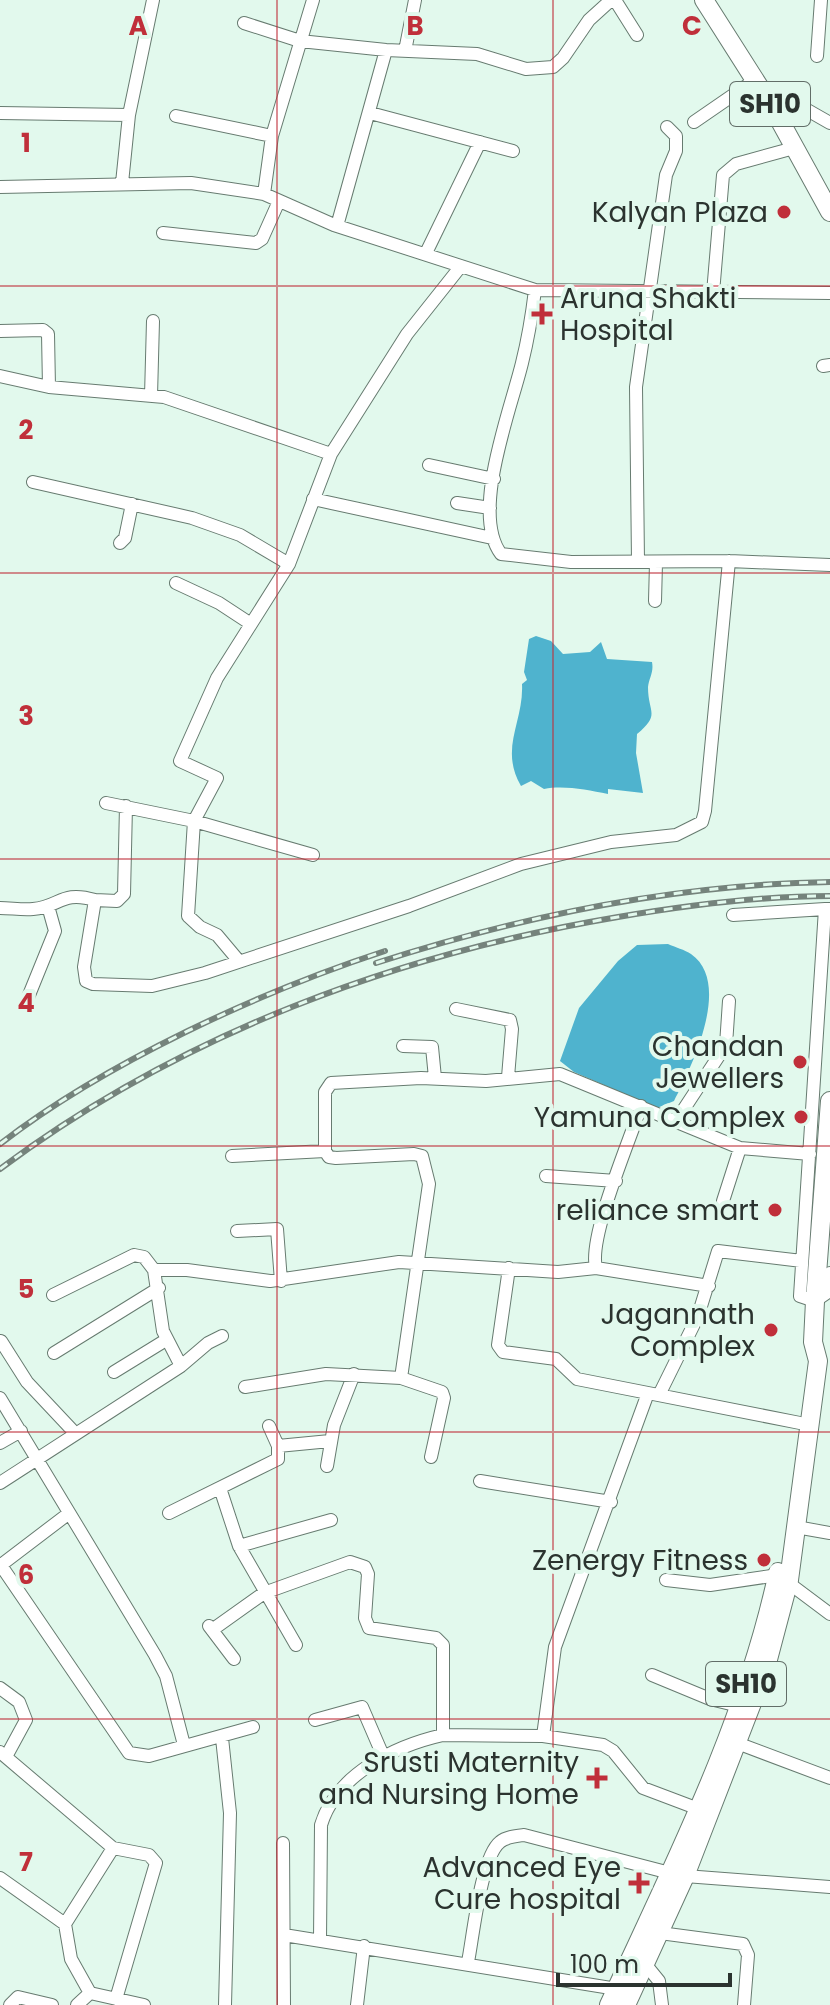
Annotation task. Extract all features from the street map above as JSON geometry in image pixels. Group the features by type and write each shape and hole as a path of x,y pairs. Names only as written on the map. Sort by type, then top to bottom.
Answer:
{"main road":[{"name":"SH10","path":"704,0 759,87 830,212"},
{"name":"SH10","path":"617,2000 646,1965 660,1933 696,1808 739,1706 783,1578 807,1360 824,1287 830,1101"},
{"name":"SH10","path":"617,2000 737,1743 766,1667 822,1383 813,1342"}],"street":[{"path":"122,183 129,115 153,0"},
{"path":"264,194 272,136 313,0"},
{"path":"405,51 415,0"},
{"path":"244,23 300,41 386,50 477,54 526,69 553,67 563,58 589,20 613,0 637,35"},
{"path":"817,56 821,0"},
{"path":"337,226 386,50"},
{"path":"694,122 759,87 830,123"},
{"path":"0,113 129,115"},
{"path":"370,113 513,151"},
{"path":"176,116 272,136"},
{"path":"638,561 636,387 666,175 676,151 676,136 667,127"},
{"path":"426,253 480,142"},
{"path":"713,293 723,175 736,164 794,148"},
{"path":"0,187 191,183 264,194 337,226 535,290 830,293"},
{"path":"163,233 256,243 262,239 279,201"},
{"path":"238,960 217,935 200,927 188,916 194,821 217,778 180,761 217,678 289,564 331,454 407,334 461,266"},
{"path":"535,290 530,326 505,420 490,508 492,538 504,555 571,562 729,561 830,565"},
{"path":"151,396 153,321"},
{"path":"0,331 43,330 48,334 49,387"},
{"path":"0,376 49,387 164,397 331,454"},
{"path":"429,465 494,479"},
{"path":"33,482 192,518 240,535 289,564"},
{"path":"313,499 492,538"},
{"path":"457,503 490,508"},
{"path":"120,543 125,538 132,504"},
{"path":"95,900 84,967 86,981 93,984 152,986 205,973 409,906 521,864 611,842 676,835 702,822 729,561"},
{"path":"655,601 656,563"},
{"path":"176,583 219,603 251,624"},
{"path":"106,803 194,821 313,855"},
{"path":"0,908 48,906 62,897 117,901 124,894 126,806"},
{"path":"27,1000 55,931 48,906"},
{"path":"733,915 828,909 800,1296 824,1287"},
{"path":"676,1121 719,1060 728,1033 729,1001"},
{"path":"456,1009 510,1020 508,1077"},
{"path":"403,1046 432,1047 435,1078"},
{"path":"401,1378 429,1184 422,1156 329,1157 325,1151 325,1092 331,1083 435,1078 476,1081 560,1074 740,1148 810,1154"},
{"path":"596,1268 597,1245 641,1106"},
{"path":"723,1201 740,1148"},
{"path":"232,1156 325,1151"},
{"path":"546,1176 616,1181"},
{"path":"237,1231 277,1229 281,1281"},
{"path":"543,1736 555,1647 611,1502 630,1436 698,1316 709,1286 714,1258 723,1249 802,1261"},
{"path":"53,1295 134,1255 144,1257 154,1270 159,1288 166,1340 181,1366"},
{"path":"154,1270 281,1281 383,1264 416,1262 558,1272 596,1268 709,1286"},
{"path":"509,1268 499,1349 556,1359 577,1379 800,1423"},
{"path":"54,1353 159,1288"},
{"path":"0,1483 222,1336"},
{"path":"114,1372 166,1340"},
{"path":"1,1341 27,1382 74,1432"},
{"path":"245,1387 326,1374 354,1374 401,1378 442,1392 444,1398 431,1457"},
{"path":"327,1466 330,1441 354,1374"},
{"path":"0,1398 160,1665 184,1745"},
{"path":"169,1513 273,1463 280,1454 269,1426"},
{"path":"0,1443 21,1431"},
{"path":"278,1446 330,1441"},
{"path":"480,1481 611,1502"},
{"path":"220,1488 239,1546 296,1645"},
{"path":"68,1514 0,1565 129,1753 149,1756 253,1727"},
{"path":"239,1546 331,1520"},
{"path":"796,1527 830,1533"},
{"path":"234,1659 211,1628 264,1593 350,1562 365,1567 369,1582 366,1623 369,1628 436,1638 443,1645 443,1735"},
{"path":"666,1580 710,1585 783,1578 830,1614"},
{"path":"652,1675 710,1699 739,1706"},
{"path":"0,1688 19,1702 26,1720 4,1753 113,1848 149,1855 156,1863 116,1999"},
{"path":"315,1720 362,1707 384,1758"},
{"path":"320,1940 321,1825 332,1796 351,1778 384,1758 443,1735 543,1736 603,1745 613,1751 643,1788 696,1808"},
{"path":"222,1738 230,1813 225,2005"},
{"path":"737,1743 830,1778"},
{"path":"468,1962 492,1851 501,1841 524,1835 678,1874 830,1887"},
{"path":"283,1843 284,2005"},
{"path":"113,1848 65,1924 71,1959 90,1993 144,2005"},
{"path":"0,1878 65,1924"},
{"path":"660,1933 743,1944 748,1955 744,2005"},
{"path":"284,1935 468,1962 617,2000"},
{"path":"357,2005 364,1946"},
{"path":"646,1965 659,1981 662,2005"},
{"path":"77,2005 90,1993"},
{"path":"10,2005 18,1997 52,2005"}],"water":[{"path":"536,636 551,641 563,654 590,652 601,642 607,659 652,662 648,687 652,713 649,722 637,734 636,753 643,793 608,789 608,794 568,788 544,789 531,781 521,786 512,759 512,747 522,684 527,680 524,672 529,639"},
{"path":"668,944 691,954 703,967 709,1005 698,1048 674,1101 657,1108 574,1072 560,1061 579,1008 618,961 637,945"}],"railway":[{"path":"376,963 487,931 600,906 714,889 830,882"},
{"path":"0,1169 69,1121 142,1078 294,1006 373,977 453,953 618,917 724,902 830,896"},
{"path":"0,1144 87,1085 185,1032 286,987 385,951"}],"place":[{"name":"Kalyan Plaza","path":"784,212"},
{"name":"Aruna Shakti Hospital","path":"542,314"},
{"name":"Chandan Jewellers","path":"800,1062"},
{"name":"Yamuna Complex","path":"801,1117"},
{"name":"reliance smart","path":"775,1210"},
{"name":"Jagannath Complex","path":"771,1330"},
{"name":"Zenergy Fitness","path":"764,1560"},
{"name":"Srusti Maternity and Nursing Home","path":"597,1778"},
{"name":"Advanced Eye Cure hospital","path":"639,1883"}]}
